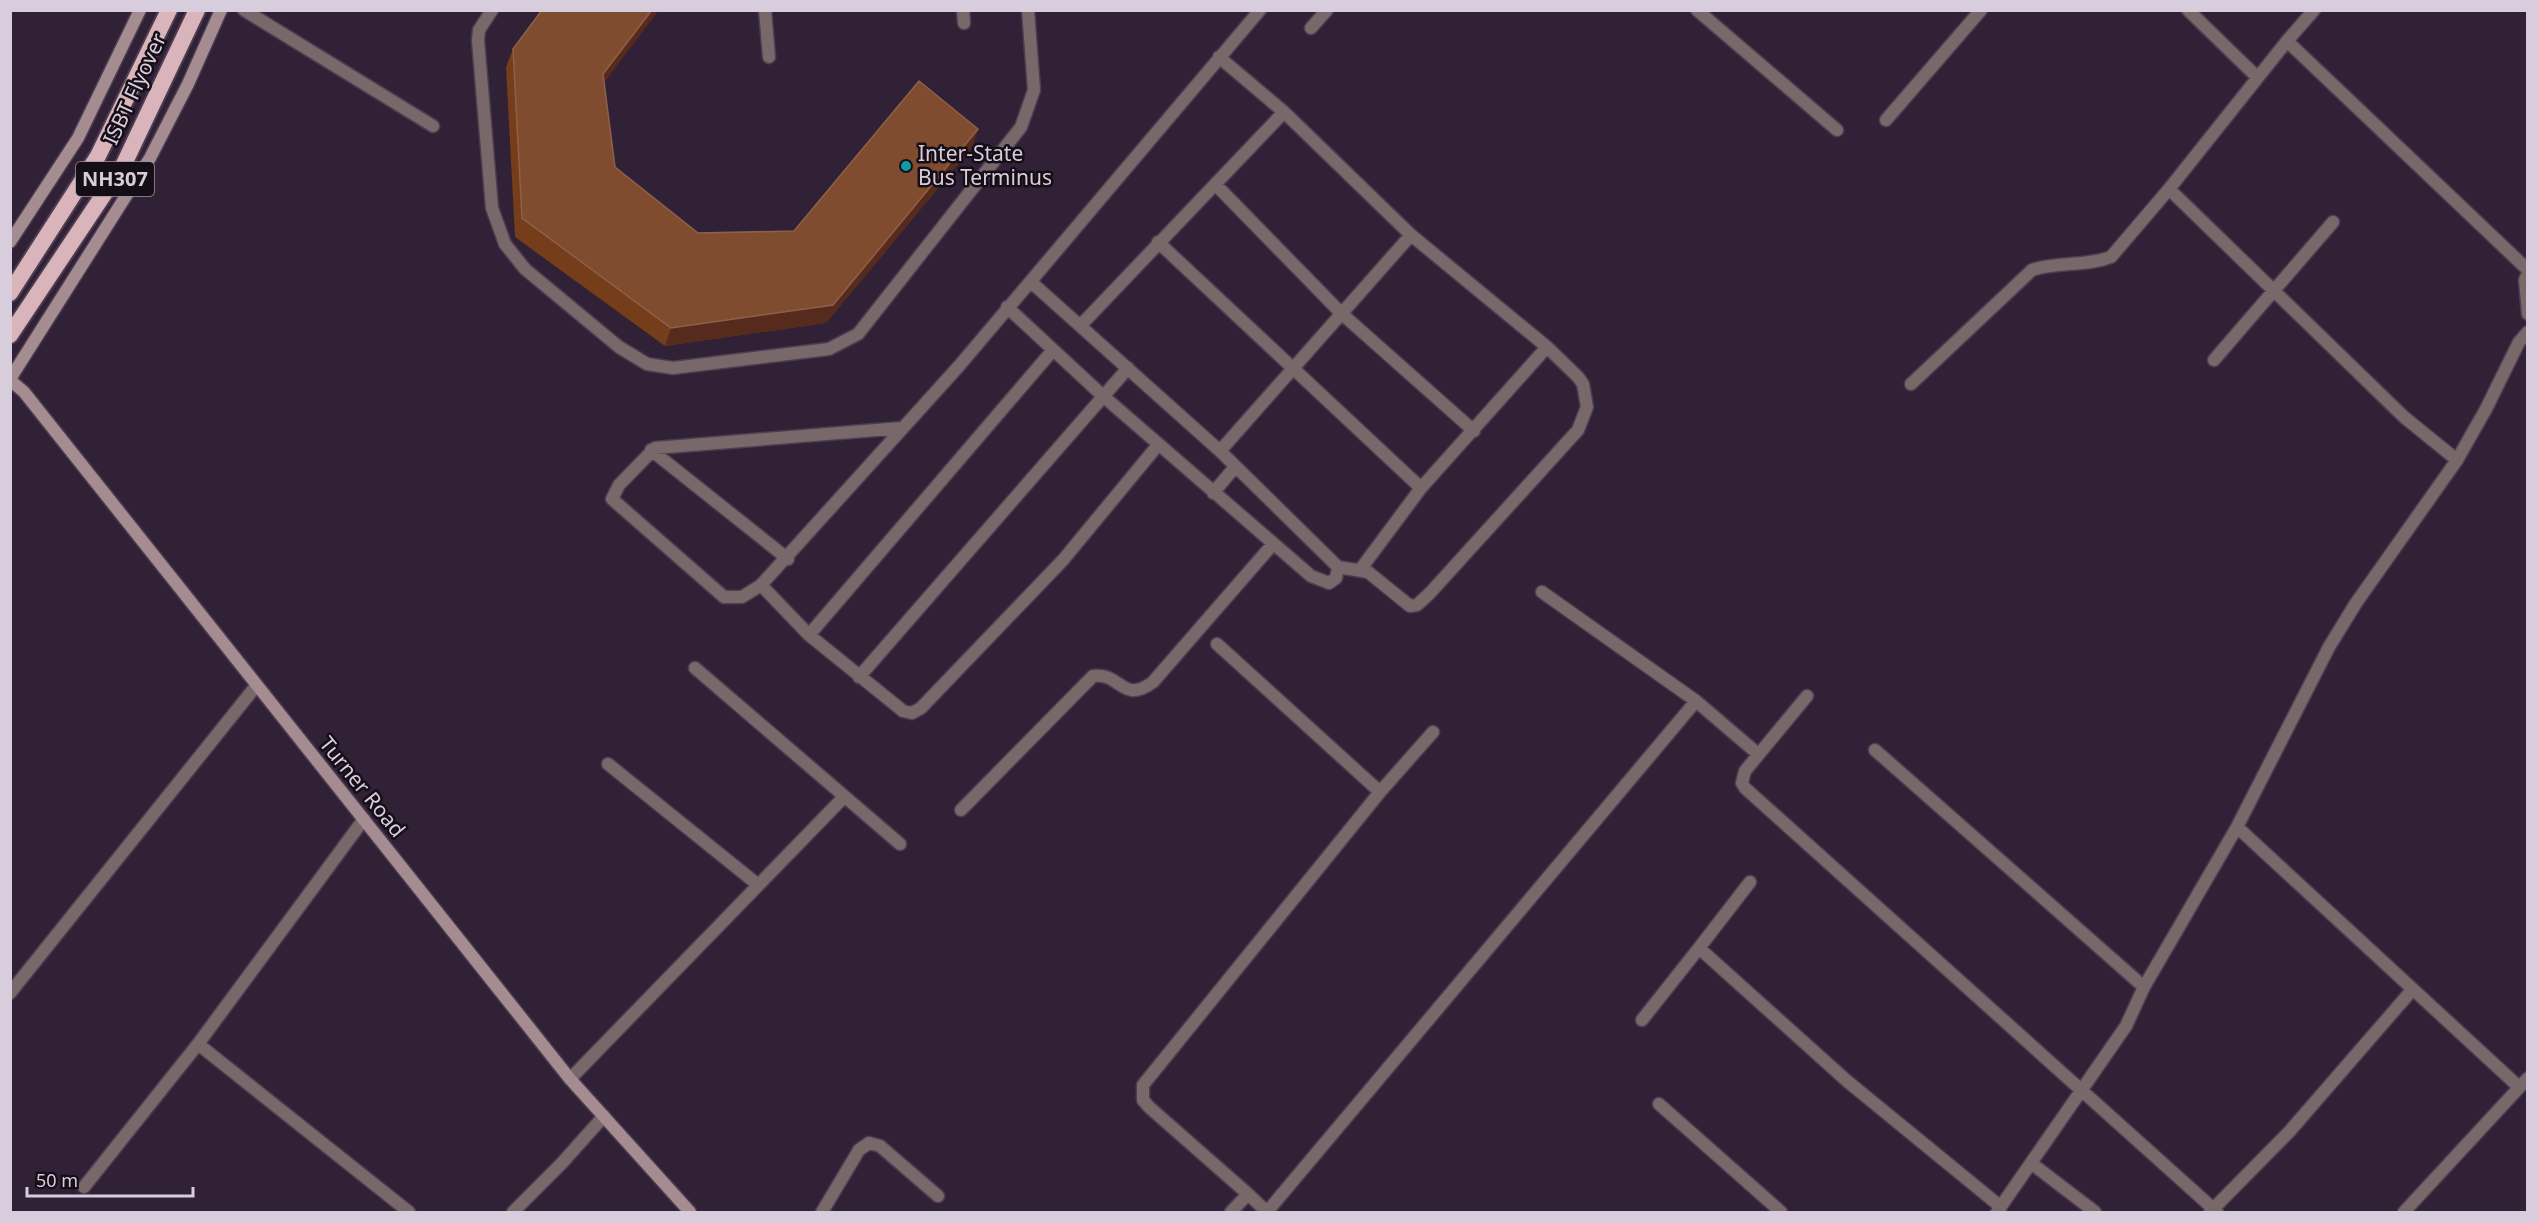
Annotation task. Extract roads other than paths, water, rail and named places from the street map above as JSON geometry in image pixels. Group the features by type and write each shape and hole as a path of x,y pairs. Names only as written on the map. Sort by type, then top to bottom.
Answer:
{"highway":[{"name":"ISBT Flyover","path":"10,293 99,156 169,10"},
{"name":"ISBT Flyover","path":"10,335 124,164 197,10"}],"main road":[{"path":"10,242 78,138 140,10"},
{"path":"10,379 150,158 188,84 220,10"},
{"name":"Turner Road","path":"10,379 24,392 570,1079 690,1212"}],"street":[{"path":"244,10 434,126"},
{"path":"492,10 479,30 478,40 492,208 505,244 525,269 619,347 647,364 673,368 829,349 845,343 858,334 1021,127 1034,90 1028,10"},
{"path":"765,10 769,57"},
{"path":"901,428 659,447 651,450 614,491 612,499 616,505 724,597 742,597 761,585 788,559 1031,282 1260,10"},
{"path":"1311,28 1327,10"},
{"path":"1697,10 1837,130"},
{"path":"1886,120 1981,10"},
{"path":"2188,10 2257,77"},
{"path":"1911,384 2032,270 2101,261 2111,257 2314,10"},
{"path":"2287,41 2528,271 2525,280 2528,314"},
{"path":"1031,282 1220,451 1338,567 1360,570 1378,578 1407,605 1417,605 1578,430 1587,406 1582,384 1547,347 1412,235 1284,112 1219,57"},
{"path":"1081,325 1284,112"},
{"path":"1216,185 1341,313 1474,431"},
{"path":"2169,189 2404,417 2457,460"},
{"path":"2214,360 2275,293 2333,222"},
{"path":"1220,451 1292,367 1412,235"},
{"path":"1158,242 1421,488"},
{"path":"1007,307 1158,445 1311,576 1325,583 1336,578 1338,567"},
{"path":"1699,948 1847,1081 1999,1210 2126,1026 2144,987 2237,827 2340,630 2457,460 2486,409 2519,342 2528,332"},
{"path":"1360,570 1421,488 1547,347"},
{"path":"809,635 1053,350"},
{"path":"859,677 1128,368"},
{"path":"761,585 809,635 903,711 912,713 921,708 1063,560 1158,445"},
{"path":"651,450 788,559"},
{"path":"1213,493 1234,467"},
{"path":"961,810 1093,676 1110,678 1128,691 1136,692 1153,682 1273,544"},
{"path":"1542,592 1696,701 1758,754"},
{"path":"1217,644 1380,792"},
{"path":"695,668 843,798 900,844"},
{"path":"10,993 256,686"},
{"path":"1807,696 1745,771 1742,783 1745,788 2214,1211 2289,1132 2413,989"},
{"path":"1433,732 1380,792 1143,1084 1143,1100 1149,1107 1268,1212 1696,701"},
{"path":"1875,750 2144,987"},
{"path":"608,764 757,884"},
{"path":"570,1079 843,798"},
{"path":"84,1187 198,1044 364,819"},
{"path":"2237,827 2413,989 2523,1082 2404,1212"},
{"path":"1642,1020 1750,882"},
{"path":"198,1044 409,1212"},
{"path":"1659,1104 1781,1212"},
{"path":"513,1212 562,1163 603,1116"},
{"path":"822,1212 859,1150 869,1143 880,1146 939,1196"},
{"path":"2031,1162 2095,1212"},
{"path":"1231,1212 1248,1194"}],"place":[{"name":"Inter-State Bus Terminus","path":"906,166"}]}
